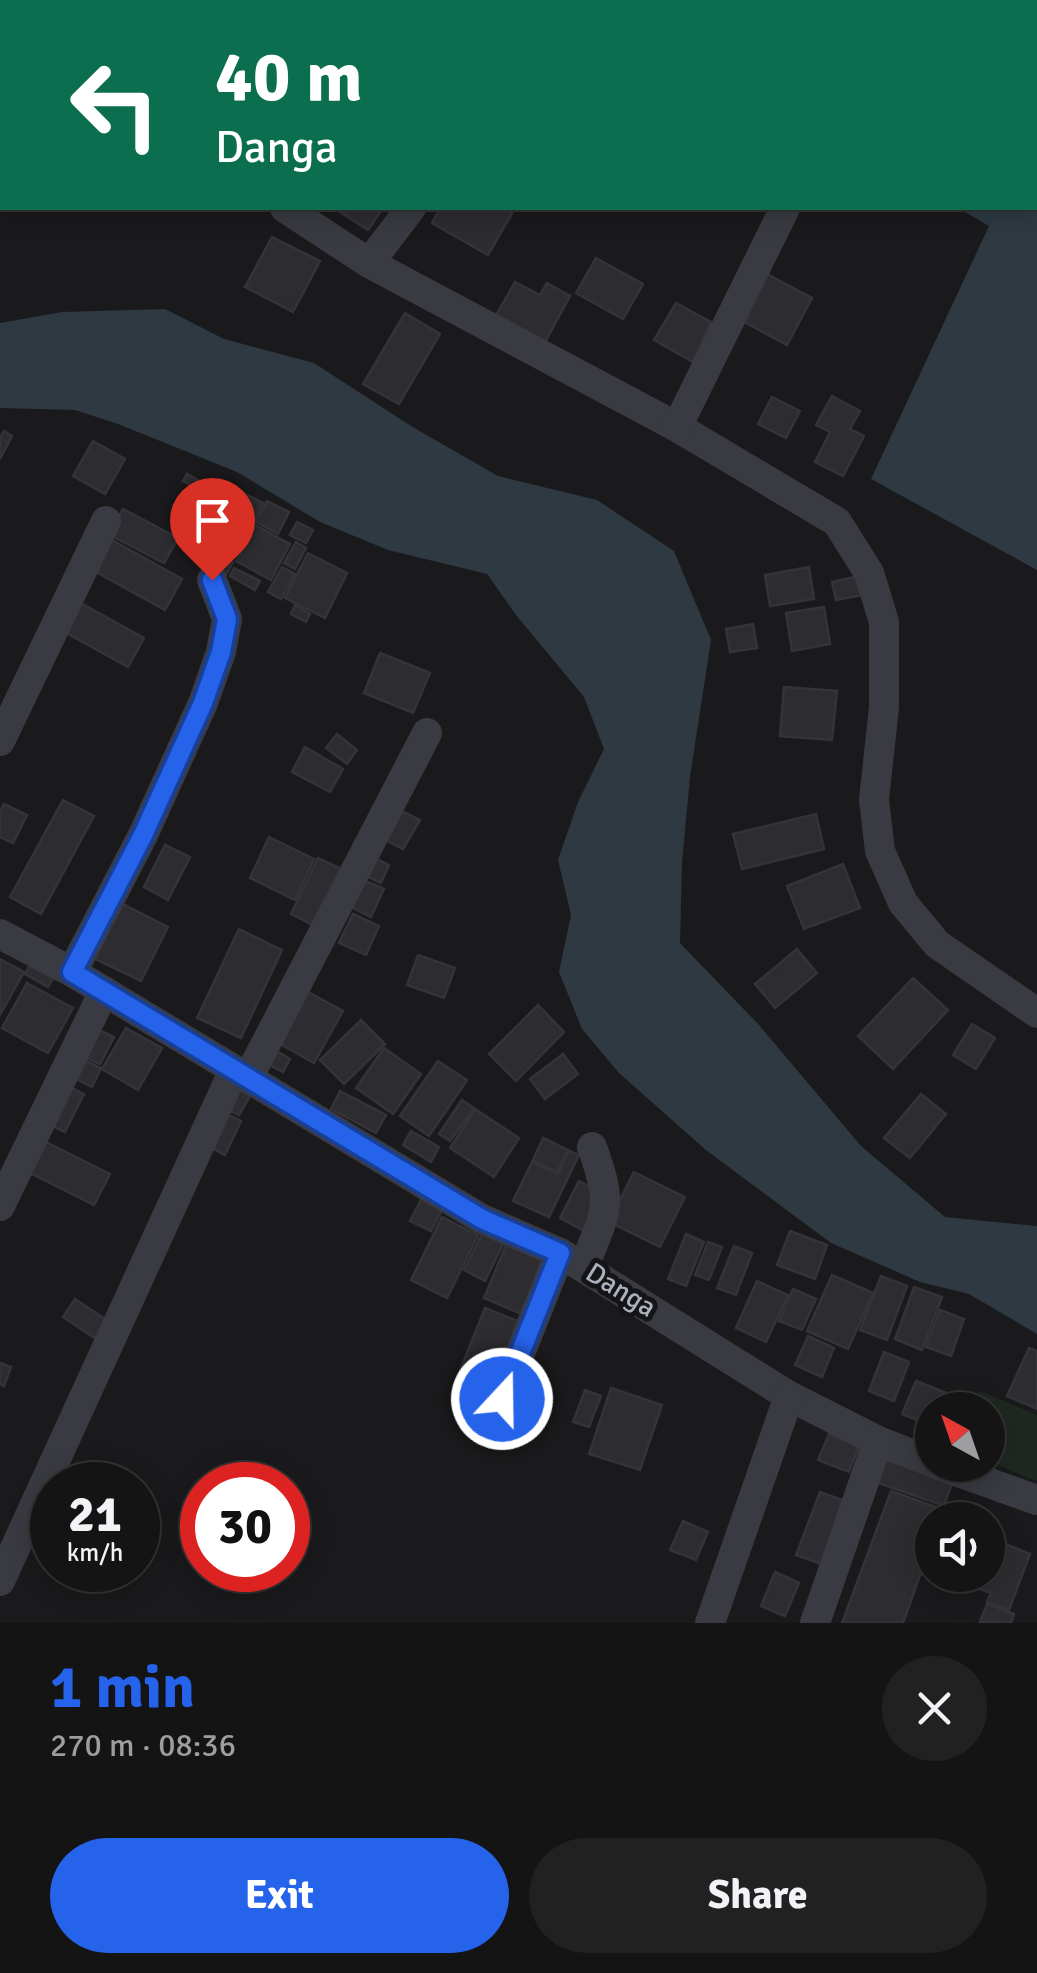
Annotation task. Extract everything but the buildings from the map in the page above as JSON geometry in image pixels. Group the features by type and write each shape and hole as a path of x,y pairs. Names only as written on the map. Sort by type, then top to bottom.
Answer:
{"street":[{"path":"288,210 368,264 677,427 837,522 869,574 884,622 884,707 874,800 880,851 902,902 937,944 1037,1013"},
{"path":"368,264 409,210"},
{"path":"677,427 784,210"},
{"path":"0,741 106,520"},
{"path":"72,972 143,835 203,703 221,652 227,619 212,580"},
{"path":"0,1581 241,1074 427,732"},
{"name":"Danga","path":"0,934 72,972 482,1219 572,1260 789,1396 915,1456"},
{"path":"0,1206 104,991"},
{"path":"502,1399 572,1260 608,1206 606,1186 592,1147"},
{"path":"710,1623 789,1396"},
{"path":"816,1623 878,1441"},
{"name":"Danga","path":"986,1482 1037,1500"}],"shaded area":[{"path":"961,210 1037,210 1037,570 871,479 989,226"},
{"path":"165,309 224,339 314,363 498,476 597,500 674,551 711,640 690,777 680,943 760,1026 861,1146 945,1217 1037,1226 1037,1334 969,1294 920,1282 831,1243 706,1150 619,1073 582,1029 559,972 571,915 558,860 578,802 604,749 584,697 487,574 388,550 320,522 237,472 118,424 75,410 0,408 0,323 62,312"},
{"path":"1005,1402 1037,1415 1037,1481 1005,1468"}],"route":[{"path":"212,580 227,619 221,652 203,703 143,835 72,972 482,1219 560,1253 502,1399"}]}
